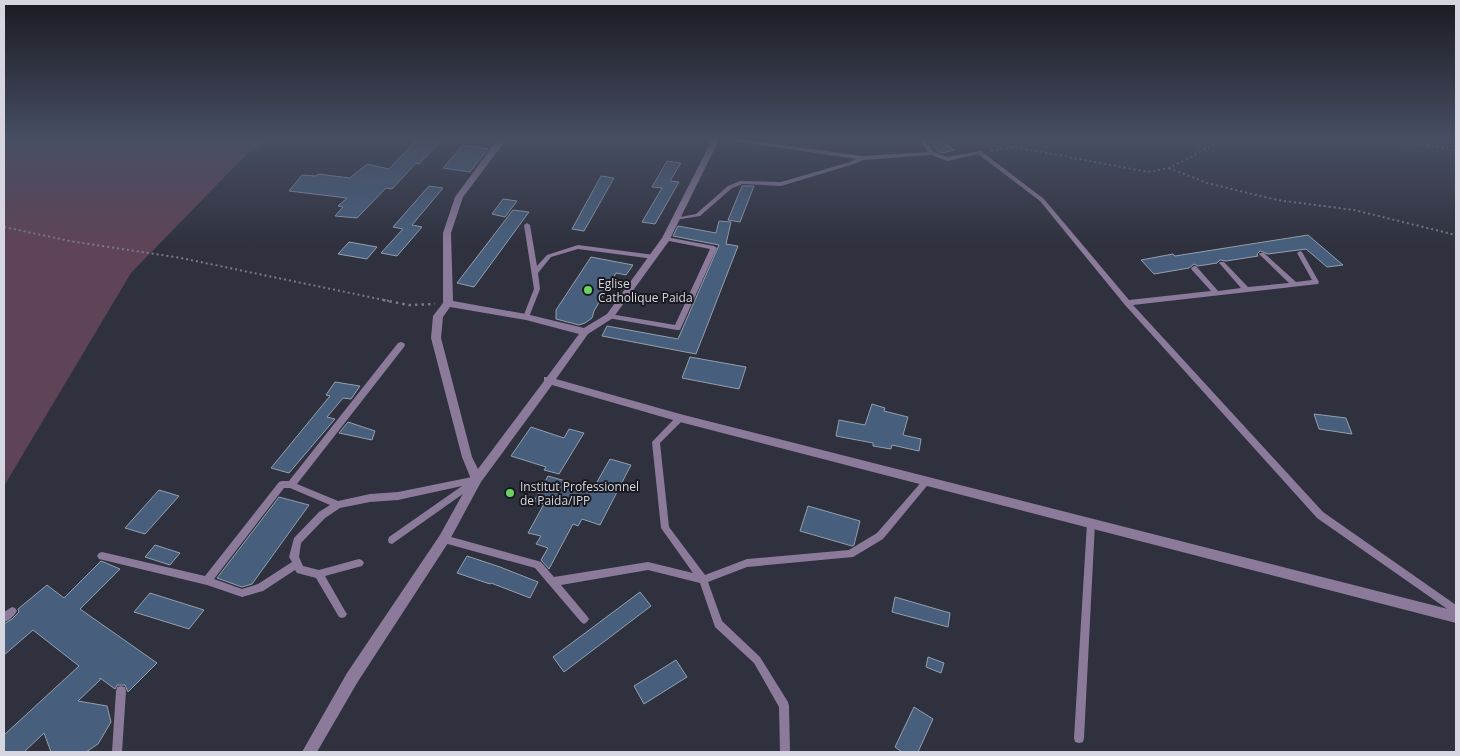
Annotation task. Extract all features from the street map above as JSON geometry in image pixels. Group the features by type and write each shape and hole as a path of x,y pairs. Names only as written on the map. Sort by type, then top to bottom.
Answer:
{"street":[{"path":"477,173 459,197 447,233 448,303 438,316 436,338 467,457 477,479"},
{"path":"309,752 352,678 444,539 477,479 585,332 610,316 654,257 666,240 699,173"},
{"path":"448,303 526,317 585,332"},
{"path":"548,380 680,418 1456,617"}],"lane":[{"path":"677,219 698,215 730,187 742,182 781,184 819,173"},
{"path":"1007,173 1042,200 1127,303 1320,515 1456,610"},
{"path":"526,317 537,289 527,225"},
{"path":"610,316 677,328 714,248 666,240"},
{"path":"535,272 549,256 578,247 654,257"},
{"path":"1127,303 1316,282 1300,252"},
{"path":"1262,254 1294,284"},
{"path":"1222,263 1246,290"},
{"path":"1194,268 1216,293"},
{"path":"292,485 401,346"},
{"path":"680,418 656,442 665,528 703,580 718,624 757,660 784,706 785,752"},
{"path":"359,563 319,574 300,570 294,557 297,541 322,515 338,505 370,498 398,496 477,479"},
{"path":"392,540 477,479"},
{"path":"552,582 648,566 703,580 747,563 850,554 880,536 927,481"},
{"path":"207,581 282,484 292,485 338,505"},
{"path":"1079,738 1091,523"},
{"path":"444,539 538,565 584,619"},
{"path":"102,556 207,581 242,593 260,588 297,564"},
{"path":"319,574 342,614"},
{"path":"117,752 121,690"}],"path":[{"path":"1182,173 1206,183 1268,198 1354,210 1456,235"},
{"path":"4,227 70,241 181,258 409,305 448,303"}],"shaded area":[{"path":"4,173 228,173 131,273 4,486"}],"building":[{"path":"356,173 407,173 392,189 386,188 357,218 335,216 343,207 338,206 347,198 289,191 302,175 316,176 318,174 350,178"},
{"path":"660,173 675,173 670,181 679,182 655,224 642,222 662,188 652,187"},
{"path":"601,176 614,178 584,231 572,229"},
{"path":"429,186 443,188 412,225 422,227 397,256 381,253 403,229 393,227"},
{"path":"742,186 754,186 740,222 728,220"},
{"path":"503,199 517,201 505,217 492,214"},
{"path":"513,210 529,212 474,287 457,283"},
{"path":"719,221 731,222 726,244 738,246 696,354 602,336 607,326 678,339 719,245 673,236 678,226 716,233"},
{"path":"1308,235 1343,265 1327,267 1306,249 1268,254 1260,251 1257,254 1258,256 1226,261 1220,260 1217,263 1198,266 1194,264 1189,268 1154,274 1141,260 1173,254 1175,256"},
{"path":"349,242 377,247 367,259 338,254"},
{"name":"Eglise Catholique Paida","path":"591,257 633,265 626,275 616,273 594,311 592,318 585,323 579,325 556,319 556,310"},
{"path":"690,357 746,367 739,389 682,378"},
{"path":"335,382 360,386 351,399 343,398 327,417 335,419 289,473 271,468 330,396 326,395"},
{"path":"872,404 885,408 884,411 908,417 903,435 921,439 919,451 892,445 891,449 873,446 873,443 836,436 839,420 865,425"},
{"path":"1314,414 1346,418 1352,434 1319,429"},
{"path":"348,422 375,431 372,440 339,433"},
{"path":"531,427 564,438 569,429 584,433 559,474 544,470 546,467 511,456"},
{"path":"610,459 631,465 600,525 582,519 578,526 573,524 549,569 541,560 548,548 536,544 541,536 528,533 544,504 534,501 548,476 593,489"},
{"path":"159,490 179,496 145,534 125,528"},
{"path":"279,497 309,505 252,584 242,587 217,578"},
{"path":"808,506 860,521 854,545 800,531"},
{"path":"155,545 180,553 170,565 145,557"},
{"path":"467,556 538,582 530,598 491,583 457,573"},
{"path":"101,561 120,569 80,609 157,663 128,692 125,685 117,685 115,689 100,678 78,701 107,706 111,722 98,744 86,752 51,752 44,733 24,752 4,752 4,735 79,666 33,630 4,655 4,624 19,612 18,609 47,585 64,598"},
{"path":"640,592 651,606 564,672 553,657"},
{"path":"150,593 204,610 189,629 134,612"},
{"path":"895,597 950,613 948,627 892,612"},
{"path":"928,657 944,663 941,673 926,667"},
{"path":"676,660 687,677 644,704 634,686"},
{"path":"914,707 933,719 918,752 902,752 895,747"}],"place":[{"name":"Eglise Catholique Paida","path":"588,290"},
{"name":"Institut Professionnel de Paida/IPP","path":"510,493"}]}
